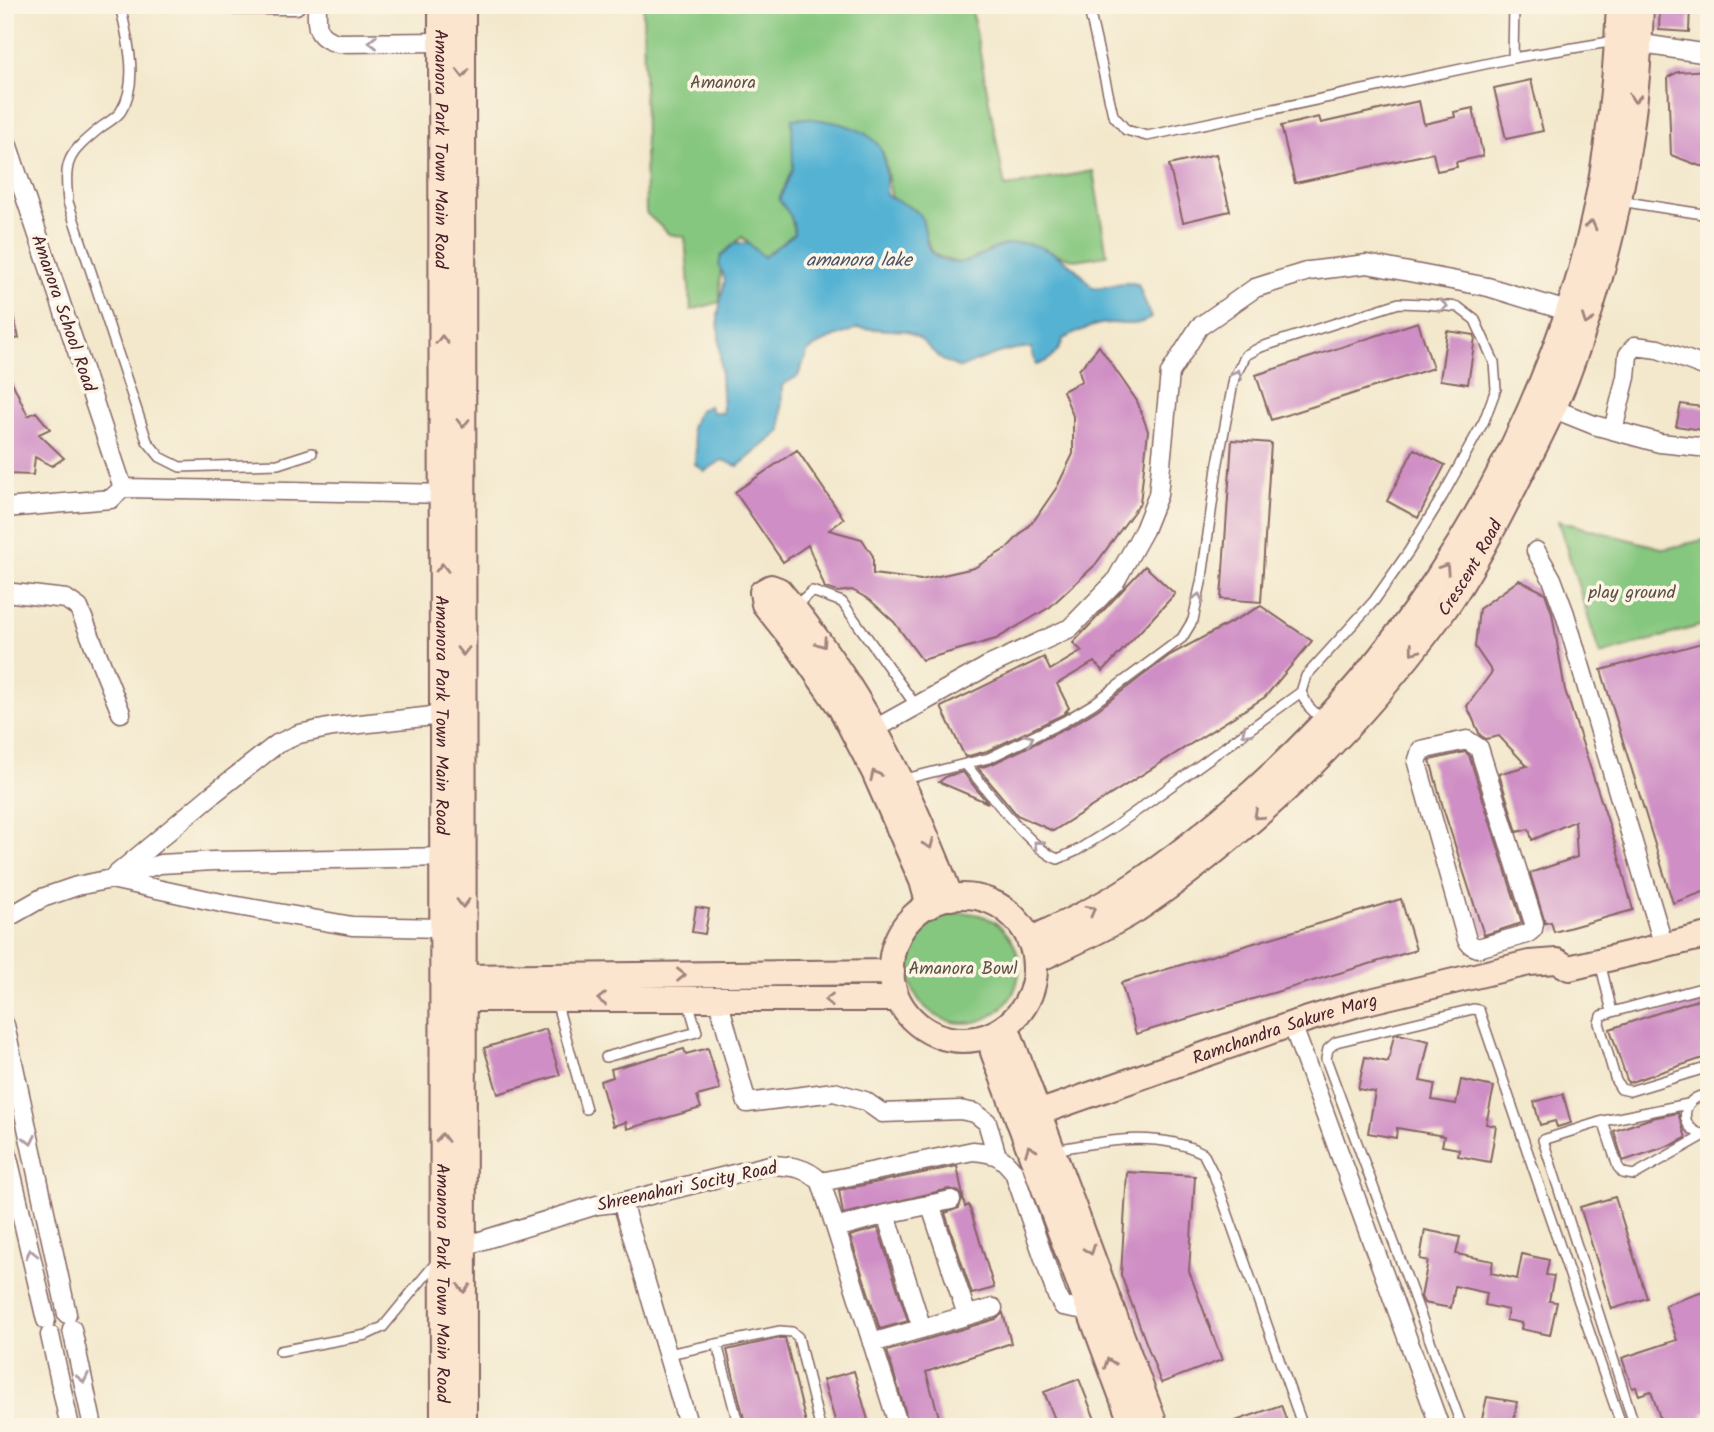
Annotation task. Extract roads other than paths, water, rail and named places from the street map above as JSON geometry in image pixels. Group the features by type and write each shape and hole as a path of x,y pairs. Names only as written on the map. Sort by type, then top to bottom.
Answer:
{"main road":[{"name":"Amanora Park Town Main Road","path":"441,5 452,494 452,857 442,928 443,1427"},
{"name":"Amanora Park Town Main Road","path":"463,5 452,494 442,715 463,988 464,1427"},
{"name":"Crescent Road","path":"1032,950 1125,891 1185,848 1257,788 1324,722 1380,659 1424,601 1542,405 1565,380 1597,292 1632,131 1629,42 1619,5"},
{"name":"Crescent Road","path":"1032,950 1094,934 1136,909 1198,865 1282,794 1360,715 1441,614 1475,561 1511,494 1542,405 1546,372 1576,286 1629,42 1641,5"},
{"path":"771,587 779,590 816,635 859,699 901,780 940,902 922,881 874,772 841,709 799,648 764,604 762,592 771,587"},
{"path":"979,898 992,903 1015,919 1032,950 1033,984 1022,1010 998,1030 978,1039 962,1040 935,1034 912,1018 897,999 892,972 898,939 914,916 940,902 979,898"},
{"name":"Ramchandra Sakure Marg","path":"1557,961 1565,951 1603,946 1709,920"},
{"name":"Ramchandra Sakure Marg","path":"1028,1117 1292,1024 1358,1004 1506,968 1557,961 1569,968 1709,935"},
{"path":"463,988 892,972"},
{"path":"463,988 555,999 897,999"},
{"path":"998,1030 1028,1117 1053,1212 1156,1427"},
{"path":"1028,1117 1053,1151 1053,1212"},
{"path":"1098,1302 1133,1427"}],"street":[{"path":"235,5 296,5"},
{"path":"317,5 317,26 321,36 338,43 442,42"},
{"path":"1629,42 1709,54"},
{"name":"Amanora School Road","path":"5,137 123,488"},
{"path":"875,729 986,667 1070,628 1115,582 1158,495 1170,373 1199,327 1255,288 1309,271 1367,264 1488,287 1567,311"},
{"path":"1613,430 1626,377 1628,355 1635,346 1658,349 1709,368"},
{"path":"1542,405 1660,443 1709,449"},
{"path":"5,508 111,499 123,488 452,494"},
{"path":"1536,551 1552,579 1565,614 1660,933"},
{"path":"5,592 66,599 79,608 121,713"},
{"path":"111,878 277,744 299,734 333,727 442,715"},
{"path":"1467,740 1479,748 1534,923 1533,929 1527,934 1499,942 1478,947 1471,946 1467,940 1417,764 1421,750 1467,740"},
{"path":"5,919 42,898 160,864 303,858 452,857"},
{"path":"111,878 226,904 352,926 442,928"},
{"path":"1499,942 1506,968"},
{"path":"718,999 747,1103 834,1092 865,1101 882,1113 960,1110 975,1113 987,1122 997,1156"},
{"path":"1292,1024 1440,1427"},
{"path":"5,1025 91,1419 69,1422 5,1145"},
{"path":"900,1427 821,1182 973,1151 1003,1158 1053,1212"},
{"name":"Shreenahari Socity Road","path":"442,1255 464,1245 597,1205 622,1202 771,1165 793,1166 810,1172 821,1182"},
{"path":"836,1228 951,1200"},
{"path":"622,1202 689,1427"},
{"path":"930,1205 967,1315"},
{"path":"886,1214 922,1329"},
{"path":"872,1343 993,1308"},
{"path":"49,1331 71,1325"}],"lane":[{"path":"120,5 127,35 131,85 120,113 72,154 65,172 68,202 147,441 160,457 180,467 278,464 312,453"},
{"path":"1088,5 1113,115 1126,130 1147,136 1513,58 1629,42"},
{"path":"1513,58 1514,5"},
{"path":"1618,201 1709,215"},
{"path":"901,780 989,758 1065,721 1093,704 1182,638 1193,620 1234,378 1246,355 1261,347 1399,303 1458,307 1475,320 1494,362 1496,389 1484,421 1409,551 1374,601 1306,676 1301,692 1113,828 1058,859 1050,856 1035,843 966,765"},
{"path":"793,607 812,591 842,602 916,706"},
{"path":"1301,692 1308,706 1324,722"},
{"path":"1600,961 1612,1013"},
{"path":"1709,986 1601,1016 1599,1023 1616,1081 1621,1089 1630,1091 1709,1068"},
{"path":"555,999 586,1109"},
{"path":"606,1057 697,1032 687,999"},
{"path":"1462,1427 1326,1059 1328,1049 1336,1042 1473,1009 1479,1010 1622,1427"},
{"path":"1635,1427 1543,1140 1603,1121 1688,1104 1699,1096 1709,1094"},
{"path":"1688,1104 1685,1117 1687,1124 1697,1133 1706,1135"},
{"path":"1603,1121 1618,1167 1628,1175 1634,1175 1706,1135"},
{"path":"1053,1151 1126,1139 1176,1143 1203,1153 1303,1427"},
{"path":"280,1351 366,1335 383,1327 442,1255"},
{"path":"668,1354 780,1331 792,1332 797,1337 820,1427"},
{"path":"717,1344 740,1427"}],"water":[{"name":"amanora lake","path":"807,118 851,127 878,145 885,164 886,194 918,213 924,224 928,248 937,257 953,263 974,258 1001,246 1028,244 1040,247 1075,268 1093,288 1125,283 1138,284 1151,318 1132,324 1108,323 1086,328 1063,339 1054,356 1036,365 1031,348 1022,348 995,354 960,368 942,360 920,339 906,331 858,328 808,351 798,376 782,385 781,431 738,466 722,460 705,471 695,464 696,447 691,428 699,410 709,406 712,412 723,413 718,315 725,279 719,266 721,256 734,244 740,243 749,244 764,257 794,234 792,220 779,200 793,168 792,119"}],"park label":[{"name":"Amanora","path":"723,82"},
{"name":"play ground","path":"1632,592"},
{"name":"Amanora Bowl","path":"963,968"}]}
